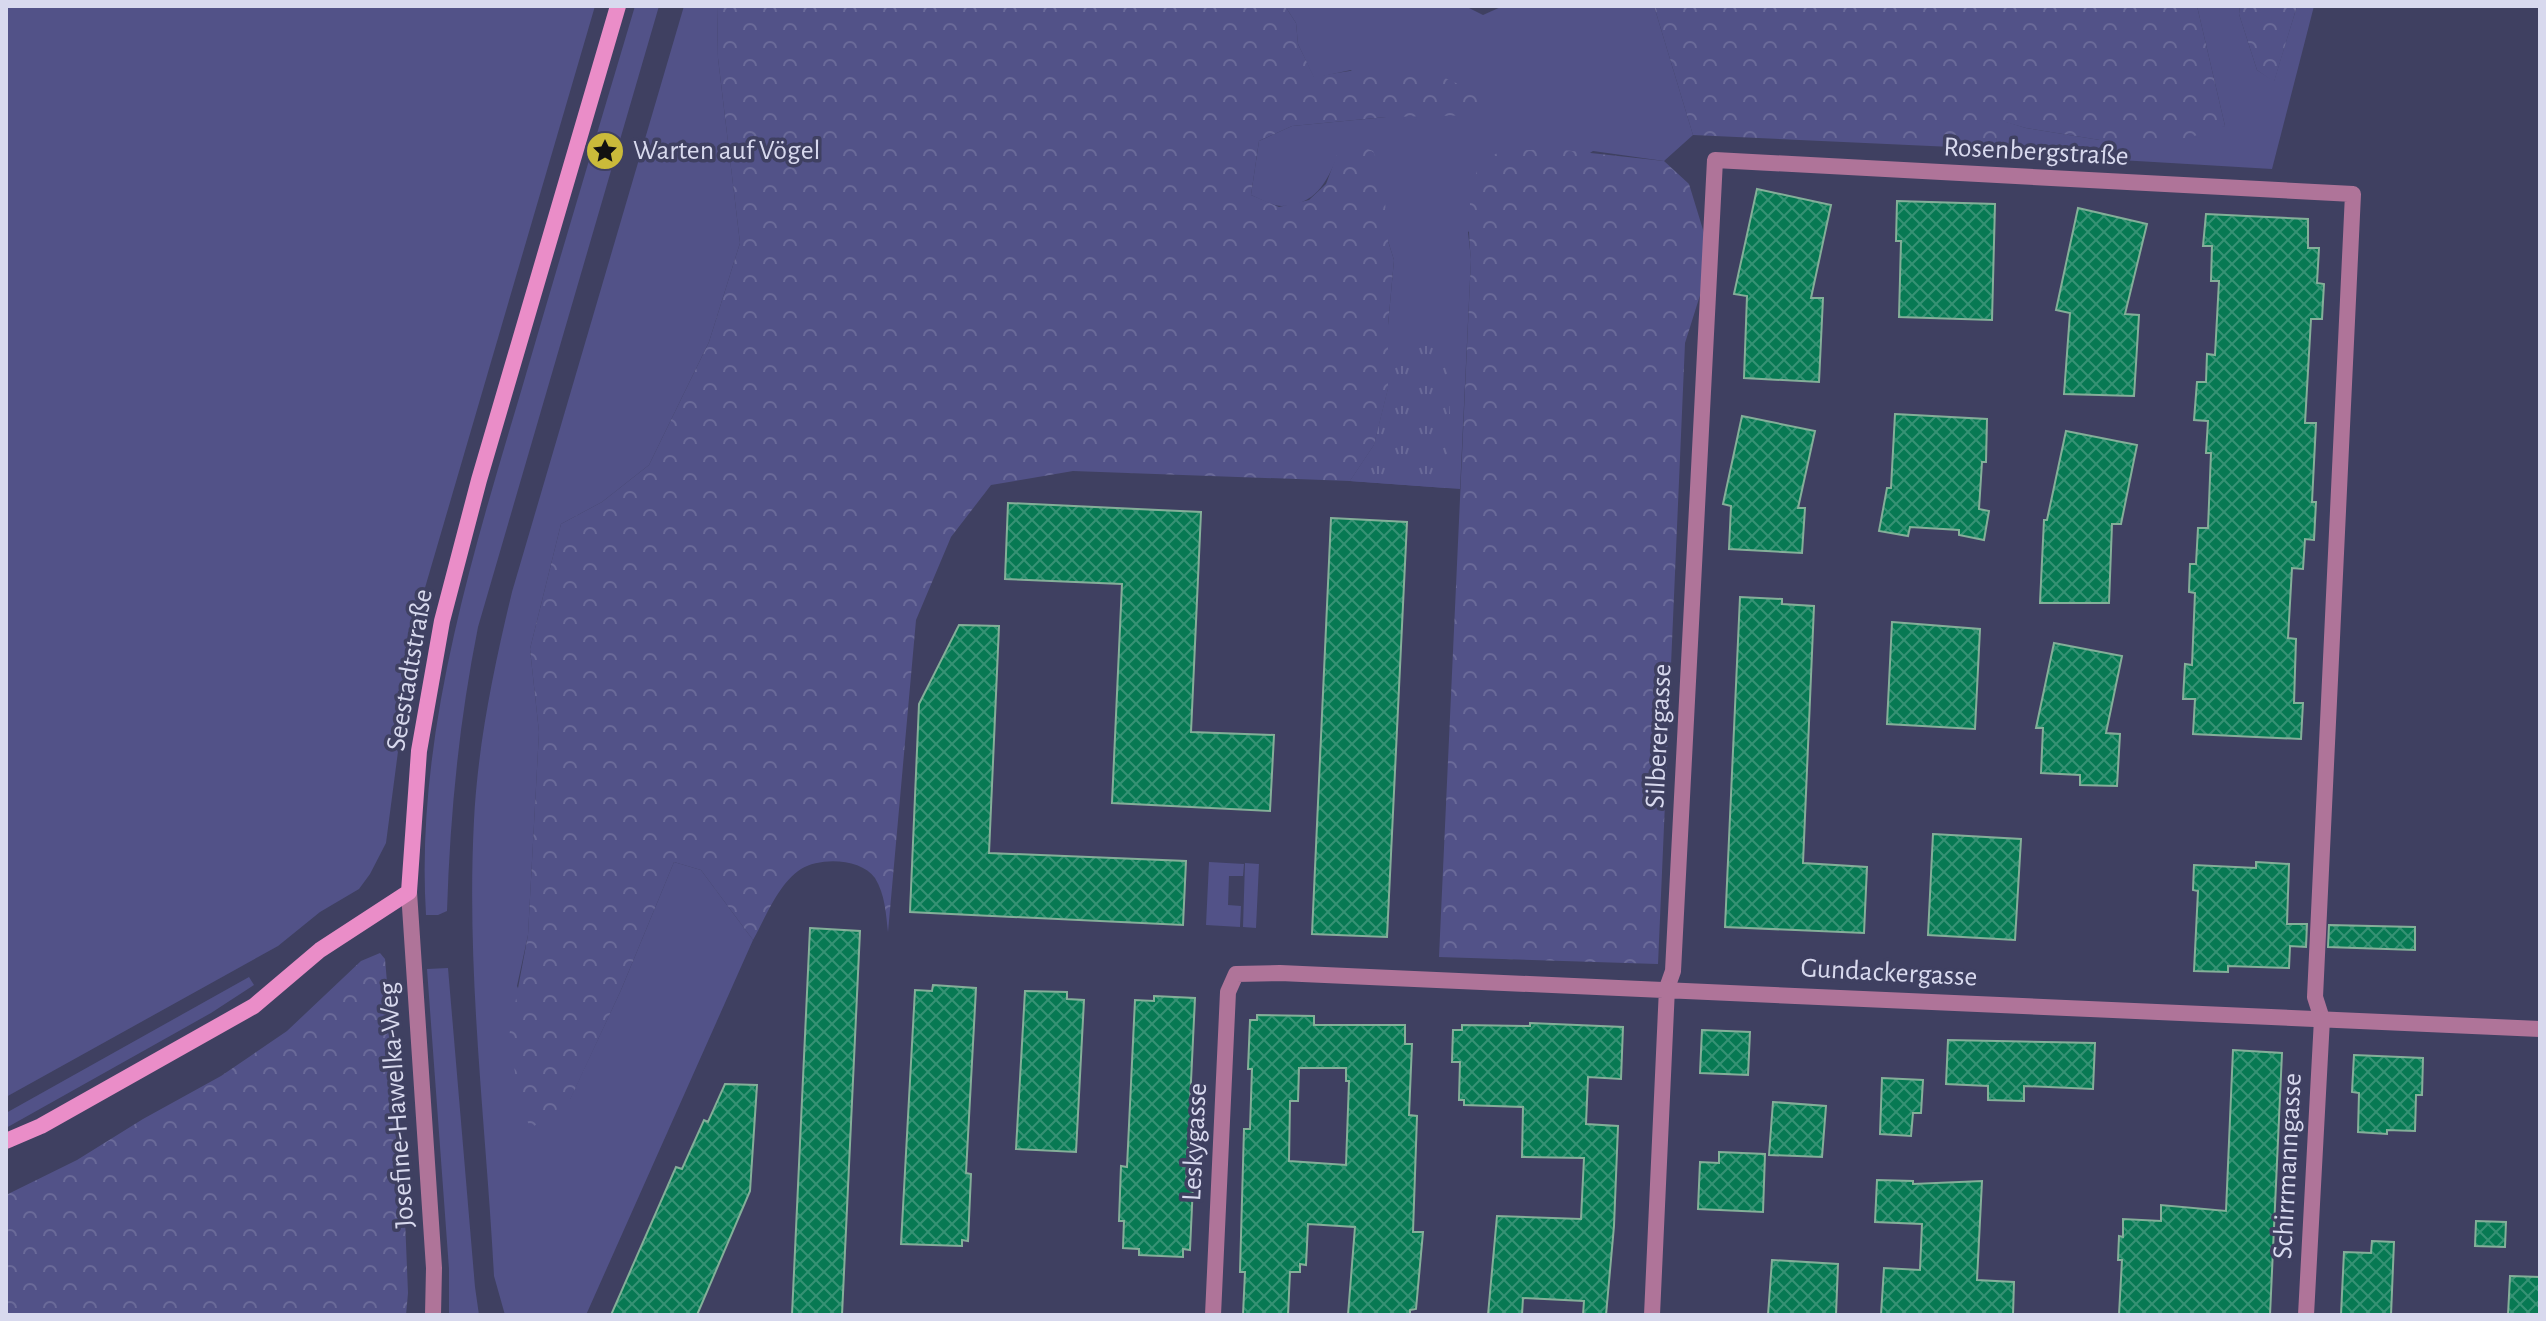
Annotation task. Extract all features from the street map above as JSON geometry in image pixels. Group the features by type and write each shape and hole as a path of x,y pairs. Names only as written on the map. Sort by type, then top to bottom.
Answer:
{"street":[{"name":"Seestadtstraße","path":"409,892 419,751 442,621 479,480 618,6"},
{"name":"Rosenbergstraße","path":"1715,160 2353,194"},
{"name":"Silberergasse","path":"1652,1315 1667,988 1673,971 1715,160"},
{"name":"Schirrmanngasse","path":"2306,1315 2322,1019 2315,997 2353,194"},
{"path":"6,1141 41,1126 254,1006 320,950 409,892"},
{"name":"Josefine-Hawelka-Weg","path":"409,892 434,1268 433,1315"},
{"name":"Gundackergasse","path":"1236,974 1265,972 1667,988 2540,1029"},
{"name":"Leskygasse","path":"1213,1315 1228,992 1236,974"}],"green space":[{"path":"6,6 595,6 415,622 386,843 370,874 359,889 320,912 278,946 6,1097"},
{"path":"635,6 659,6 478,627 456,769 447,911 426,915 425,848 429,782 451,648 484,516"},
{"path":"684,6 717,6 718,58 740,243 709,342 649,465 602,502 561,524 530,649 539,732 528,935 517,986 570,1099 621,990 674,862 701,870 753,940 586,1315 505,1315 494,1276 475,991 472,877 479,762 493,677 512,592"},
{"path":"717,6 1285,6 1296,23 1298,44 1314,77 1376,68 1408,68 1444,77 1486,101 1482,115 1386,117 1292,126 1259,141 1251,195 1279,207 1309,200 1326,184 1337,155 1354,144 1373,151 1383,174 1388,241 1394,260 1388,325 1388,389 1374,445 1350,481 1073,471 991,485 951,537 916,620 888,932 878,884 869,871 860,866 829,861 801,869 779,892 753,940 701,870 674,862 621,990 570,1100 530,1129 518,1091 509,1036 528,935 539,732 530,649 561,524 602,502 649,465 709,342 740,243 718,58"},
{"path":"1285,6 1465,6 1483,15 1503,6 1654,6 1693,135 1664,161 1593,151 1468,232 1471,259 1460,489 1350,481 1374,445 1388,389 1388,325 1394,260 1388,241 1338,155 1324,183 1303,202 1277,206 1251,195 1259,141 1292,126 1386,117 1351,70 1314,78 1298,44 1296,23"},
{"path":"1654,6 2197,6 2225,126 2179,141 2100,140 2026,128 1998,120 1996,149 1693,135"},
{"path":"2197,6 2240,6 2239,14 2257,70 2274,81 2297,6 2314,6 2272,169 2052,156 1996,149 1997,119 2026,128 2100,140 2225,126"},
{"path":"2240,6 2297,6 2274,82 2257,70 2239,14"},
{"path":"1554,149 1664,161 1689,184 1704,233 1702,289 1685,343 1658,964 1439,957 1471,259 1471,196 1481,159 1504,151"},
{"path":"1388,341 1445,344 1450,415 1447,488 1350,481 1374,445 1388,389"},
{"path":"1209,862 1244,864 1243,876 1229,876 1228,905 1241,906 1240,927 1206,925"},
{"path":"1245,863 1259,864 1256,928 1243,927"},
{"path":"380,953 385,959 403,1169 408,1293 406,1315 6,1315 6,1195 77,1160 221,1076 287,1031 361,961"},
{"path":"448,968 479,1315 449,1315 449,1269 427,969"},
{"path":"249,977 254,985 211,1013 6,1128 6,1113"}],"building":[{"path":"1757,189 1831,205 1811,298 1823,298 1819,382 1744,378 1747,296 1734,294"},
{"path":"1897,201 1995,204 1992,320 1899,317 1901,241 1896,241"},
{"path":"2078,208 2147,224 2125,314 2139,315 2134,396 2064,394 2070,313 2056,310"},
{"path":"2206,214 2308,219 2308,248 2319,248 2317,283 2324,284 2322,319 2311,319 2305,423 2316,423 2312,502 2316,502 2314,540 2305,539 2303,569 2292,568 2288,638 2296,639 2294,703 2303,703 2301,739 2193,734 2195,699 2183,699 2185,664 2192,665 2195,593 2189,592 2190,564 2196,564 2198,528 2208,528 2211,453 2206,453 2208,421 2194,420 2197,382 2206,382 2207,354 2215,355 2219,281 2211,281 2212,246 2203,246"},
{"path":"1895,414 1987,419 1986,462 1982,462 1979,509 1989,511 1984,540 1959,535 1959,530 1910,527 1908,536 1879,531 1887,488 1891,488"},
{"path":"1742,416 1815,431 1798,508 1805,508 1802,553 1729,549 1731,506 1723,504"},
{"path":"2066,431 2137,445 2121,524 2112,524 2109,603 2040,603 2044,520 2047,520"},
{"path":"1008,503 1201,512 1191,732 1274,735 1270,811 1112,803 1122,584 1005,579"},
{"path":"1331,518 1407,522 1387,937 1312,934"},
{"path":"1740,597 1782,599 1782,604 1814,606 1803,863 1867,867 1864,933 1725,927"},
{"path":"1892,622 1980,629 1975,729 1887,724"},
{"path":"959,625 999,626 989,853 1186,861 1183,925 910,912 919,704"},
{"path":"2054,643 2122,656 2106,733 2120,734 2117,786 2080,785 2080,775 2041,773 2043,728 2036,728"},
{"path":"1933,834 2021,839 2015,940 1928,935"},
{"path":"2256,862 2289,864 2287,924 2307,924 2306,947 2290,946 2289,968 2228,966 2228,972 2194,971 2198,891 2193,890 2194,865 2256,868"},
{"path":"2329,925 2415,927 2415,950 2328,947"},
{"path":"810,928 860,931 842,1315 792,1315"},
{"path":"933,985 976,988 966,1173 971,1174 968,1241 962,1240 962,1246 901,1244 915,990 932,991"},
{"path":"1025,991 1067,992 1067,999 1084,1000 1076,1152 1016,1149"},
{"path":"1154,996 1195,998 1190,1102 1197,1102 1195,1137 1189,1137 1186,1184 1193,1184 1190,1250 1183,1249 1183,1257 1139,1255 1139,1249 1123,1248 1124,1221 1119,1221 1121,1166 1127,1167 1135,1000 1154,1001"},
{"path":"1257,1015 1314,1016 1314,1025 1405,1025 1405,1044 1412,1044 1409,1115 1417,1116 1413,1232 1423,1232 1416,1309 1410,1310 1410,1315 1348,1315 1355,1227 1308,1224 1306,1265 1300,1264 1300,1272 1290,1272 1288,1315 1243,1315 1245,1272 1240,1272 1244,1129 1250,1129 1250,1020 1257,1020","holes":["1299,1068 1346,1068 1346,1081 1349,1081 1346,1165 1289,1161 1290,1101 1298,1101"]},
{"path":"1530,1023 1623,1027 1621,1079 1588,1077 1586,1124 1618,1126 1606,1315 1583,1315 1584,1301 1523,1298 1522,1315 1488,1315 1497,1216 1581,1219 1584,1158 1522,1157 1523,1107 1464,1105 1464,1100 1459,1100 1460,1062 1452,1062 1453,1030 1462,1030 1462,1025 1530,1026"},
{"path":"1702,1030 1750,1032 1748,1075 1700,1073"},
{"path":"1948,1040 2095,1043 2093,1089 2024,1086 2024,1101 1988,1100 1988,1086 1946,1084"},
{"path":"2233,1050 2282,1053 2270,1315 2119,1315 2122,1260 2118,1260 2119,1236 2123,1237 2123,1219 2161,1221 2161,1205 2226,1211"},
{"path":"2354,1055 2423,1058 2422,1095 2416,1095 2415,1131 2387,1130 2387,1134 2358,1132 2359,1093 2352,1092"},
{"path":"1882,1078 1923,1080 1921,1113 1913,1113 1911,1136 1880,1134"},
{"path":"725,1084 757,1085 750,1191 697,1315 611,1315 676,1167 682,1169 704,1120 708,1122"},
{"path":"1773,1102 1826,1106 1822,1157 1769,1155"},
{"path":"1719,1152 1765,1154 1763,1212 1698,1209 1700,1162 1719,1163"},
{"path":"1877,1180 1913,1181 1913,1184 1982,1181 1977,1280 2014,1282 2013,1315 1881,1315 1884,1268 1920,1270 1922,1224 1875,1222"},
{"path":"2476,1221 2506,1222 2505,1247 2475,1246"},
{"path":"2372,1241 2394,1242 2391,1315 2341,1315 2344,1252 2371,1253"},
{"path":"1772,1260 1838,1264 1836,1315 1768,1315"},
{"path":"2510,1276 2540,1277 2540,1315 2508,1315"}],"place":[{"name":"Warten auf Vögel","path":"605,151"}]}
